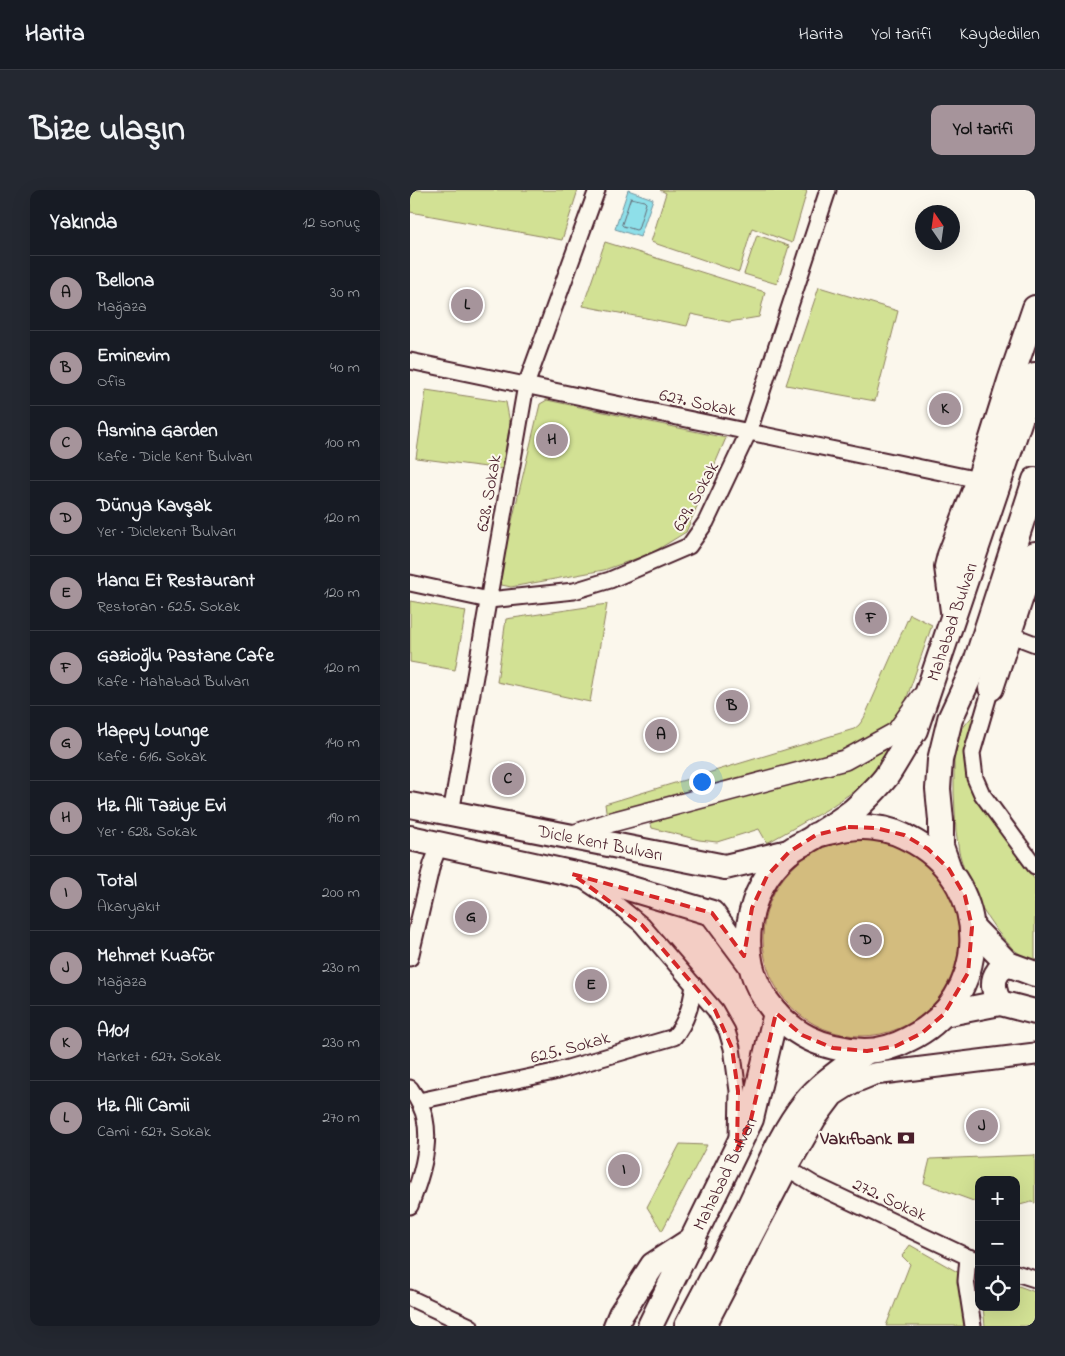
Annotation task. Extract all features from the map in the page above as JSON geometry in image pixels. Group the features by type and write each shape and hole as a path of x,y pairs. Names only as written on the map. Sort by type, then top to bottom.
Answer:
{"main road":[{"path":"954,616 947,567 950,555 978,480 1035,308"},
{"name":"Mahabad Bulvarı","path":"789,852 852,811 885,778 915,730 1035,375"},
{"name":"Mahabad Bulvarı","path":"949,869 941,846 938,789 940,760 950,718 975,665 1035,480"},
{"path":"991,688 1035,554"},
{"path":"975,665 991,688"},
{"name":"Dicle Kent Bulvarı","path":"410,805 725,867 789,852"},
{"path":"789,852 767,876 752,908 748,936 750,964 760,990 776,1013 802,1035 833,1048 867,1051 896,1046 922,1033 944,1014 958,995 968,973 972,950 972,927 965,896 949,869 928,849 904,835 876,828 848,827 816,835"},
{"name":"Dicle Kent Bulvarı","path":"410,838 598,879 712,913 750,964"},
{"path":"972,927 1008,964 1035,974"},
{"path":"1000,1003 994,990 994,982 998,972 1008,964"},
{"path":"944,1014 1000,1003 1035,1012"},
{"name":"Mahabad Bulvarı","path":"650,1326 752,1119 776,1013"},
{"name":"Mahabad Bulvarı","path":"687,1326 793,1120 819,1088 867,1051"},
{"path":"705,1326 787,1168 815,1119 833,1096 852,1083 874,1074 1035,1054"},
{"path":"616,1326 621,1314 652,1265 693,1239"}],"street":[{"name":"628. Sokak","path":"451,813 526,385 597,190"},
{"name":"629. Sokak","path":"410,583 489,600 574,591 610,580 689,546 706,522 749,431 828,190"},
{"name":"627. Sokak","path":"410,361 978,480"},
{"path":"1009,634 1035,644"},
{"path":"568,837 612,822 845,760 896,732 930,684"},
{"path":"991,688 972,753 975,778 982,794 1035,866"},
{"path":"410,958 432,864 440,844"},
{"path":"572,874 608,897 642,925 715,1010 727,1031 732,1048 738,1091 737,1149"},
{"name":"625. Sokak","path":"419,1101 554,1072 674,1037 682,1028 691,1004 694,985"},
{"path":"410,1088 419,1101 425,1118 427,1140 419,1181 410,1206"},
{"name":"272. Sokak","path":"787,1168 815,1185 973,1259"},
{"path":"973,1259 966,1281 973,1326"},
{"path":"1020,1274 1035,1279"},
{"path":"410,1298 470,1326"}],"highlighted area":[{"path":"848,827 876,828 904,835 928,849 949,869 965,896 972,927 968,973 944,1014 922,1033 896,1046 867,1051 833,1048 802,1035 776,1013 751,1119 737,1149 738,1091 732,1048 715,1010 642,925 572,874 712,913 744,956 752,908 767,876 789,852 816,835"}],"green space":[{"path":"410,190 578,190 562,240 410,212"},
{"path":"660,190 807,191 792,243 752,228 739,272 651,242 666,193"},
{"path":"757,235 789,246 777,284 744,274"},
{"path":"605,242 765,292 759,317 729,322 691,314 687,326 583,306"},
{"path":"819,287 898,311 875,401 786,385"},
{"path":"426,390 506,402 510,423 502,469 416,458"},
{"path":"547,400 726,438 686,532 652,553 604,570 511,587 497,584 540,404"},
{"path":"410,601 466,611 455,670 410,662"},
{"path":"607,604 590,702 497,682 506,619"},
{"path":"910,614 932,625 904,706 894,721 881,734 860,746 818,759 607,817 605,804 854,729 864,718"},
{"path":"975,713 964,759 967,780 976,798 1035,880 1035,965 1013,949 997,931 980,906 966,876 959,852 956,831 954,760 961,730"},
{"path":"905,733 885,762 857,789 826,810 767,843 759,829 717,842 699,840 652,828 650,821"},
{"path":"851,840 871,840 899,847 923,862 937,876 952,900 959,928 959,948 952,976 937,1000 923,1014 899,1029 871,1036 851,1036 823,1029 799,1014 785,1000 770,976 763,948 763,928 770,900 785,876 799,862 823,847"},
{"path":"680,1144 707,1145 662,1231 647,1207"},
{"path":"1035,1155 1035,1203 1031,1202 1020,1205 1020,1176 975,1176 975,1202 924,1183 930,1159"},
{"path":"910,1245 961,1274 968,1326 886,1326 910,1264 902,1256"},
{"path":"1020,1286 1035,1292 1035,1326 985,1326 983,1311 1020,1311"}],"water":[{"path":"628,190 653,199 640,237 615,229"}],"place":[{"name":"Hz. Ali Camii","path":"467,305"},
{"name":"A101","path":"945,409"},
{"name":"Hz. Ali Taziye Evi","path":"552,440"},
{"name":"Gazioğlu Pastane Cafe","path":"871,618"},
{"name":"Eminevim","path":"732,706"},
{"name":"Bellona","path":"661,735"},
{"name":"Asmina Garden","path":"508,779"},
{"name":"Happy Lounge","path":"471,917"},
{"name":"Dünya Kavşak","path":"866,940"},
{"name":"Hancı Et Restaurant","path":"591,985"},
{"name":"Mehmet Kuaför","path":"982,1126"},
{"name":"Vakıfbank","path":"906,1138"},
{"name":"Total","path":"624,1170"}]}
